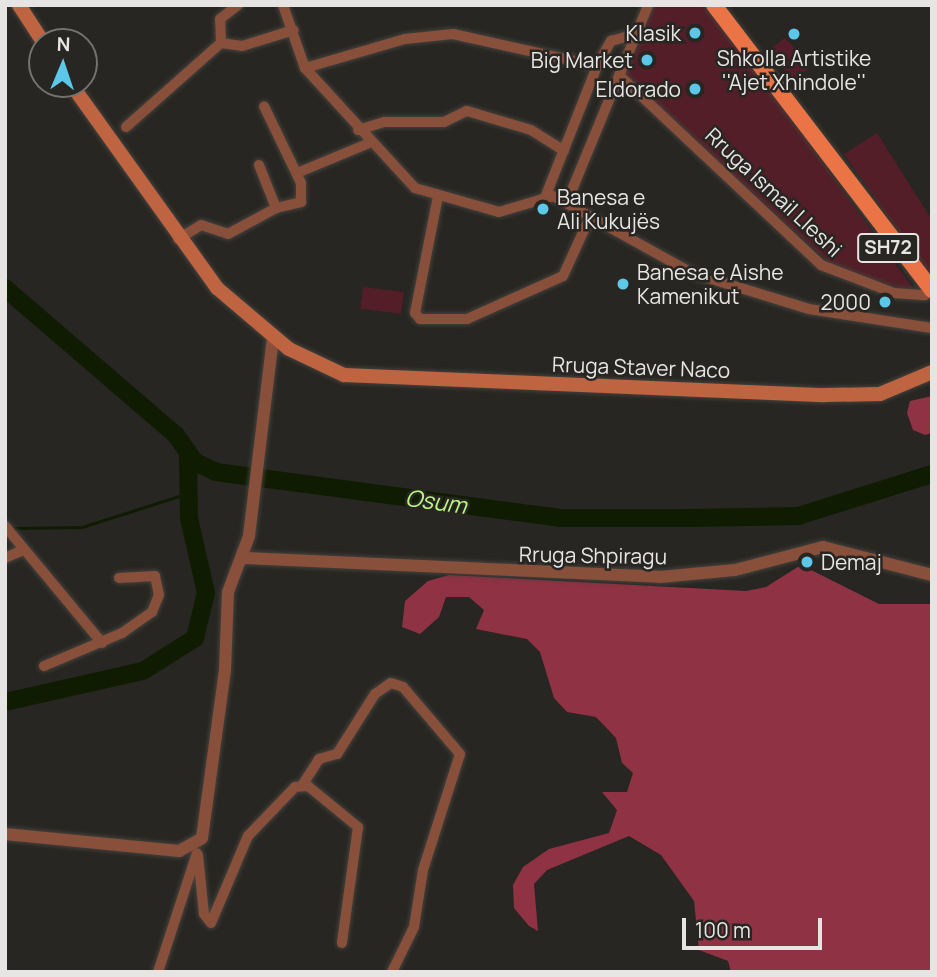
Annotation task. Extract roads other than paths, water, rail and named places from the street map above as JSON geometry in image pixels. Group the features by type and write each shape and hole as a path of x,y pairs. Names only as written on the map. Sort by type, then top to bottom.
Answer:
{"main road":[{"path":"19,5 34,28"},
{"name":"SH72","path":"715,5 852,189 860,209 929,296"},
{"path":"81,98 178,239 217,288 273,337"},
{"name":"Rruga Staver Naco","path":"273,337 344,375 825,395 880,394 932,372"}],"street":[{"path":"221,43 220,19 238,5"},
{"path":"283,5 294,30 305,68 407,184 438,197 499,212 547,195 567,202 692,273 809,309 932,328"},
{"path":"567,202 648,5"},
{"path":"126,127 221,43 242,46 294,30"},
{"path":"305,68 405,39 453,34 597,66"},
{"path":"547,195 597,66 611,41 636,34"},
{"name":"Rruga Ismail Lleshi","path":"619,75 821,265 894,293 929,296"},
{"path":"178,239 201,225 228,234 276,208 301,202 297,173 264,106"},
{"path":"358,130 385,122 444,122 467,111 531,130 564,151"},
{"path":"297,173 372,142"},
{"path":"258,165 276,208"},
{"path":"438,197 415,313 420,319 467,319 563,276 590,217"},
{"path":"158,972 206,824 223,692 228,592 245,558 249,536 266,353 273,337"},
{"path":"7,530 21,551 102,643"},
{"name":"Rruga Shpiragu","path":"245,558 660,577 736,570 823,547 932,575"},
{"path":"5,558 21,551"},
{"path":"44,666 102,643 135,626 159,601 155,576 119,578"},
{"path":"197,850 204,914 211,923 248,836 303,784 319,759 337,754 375,694 391,683 403,687 460,754 423,870 414,927 392,972"},
{"path":"303,784 358,827 342,943"},
{"path":"5,834 179,851 197,850"}],"waterway":[{"name":"Osum","path":"5,288 176,435 195,462 216,472 559,518 798,516 932,474"},
{"path":"5,702 143,671 195,638 206,593 189,518 188,455"},
{"path":"12,528 82,527 192,492"}],"place":[{"name":"Klasik","path":"695,33"},
{"name":"Shkolla Artistike ''Ajet Xhindole''","path":"794,34"},
{"name":"Big Market","path":"647,60"},
{"name":"Eldorado","path":"695,89"},
{"name":"Banesa e Ali Kukujës","path":"543,209"},
{"name":"Banesa e Aishe Kamenikut","path":"623,284"},
{"name":"2000","path":"885,302"},
{"name":"Demaj","path":"807,562"}]}
